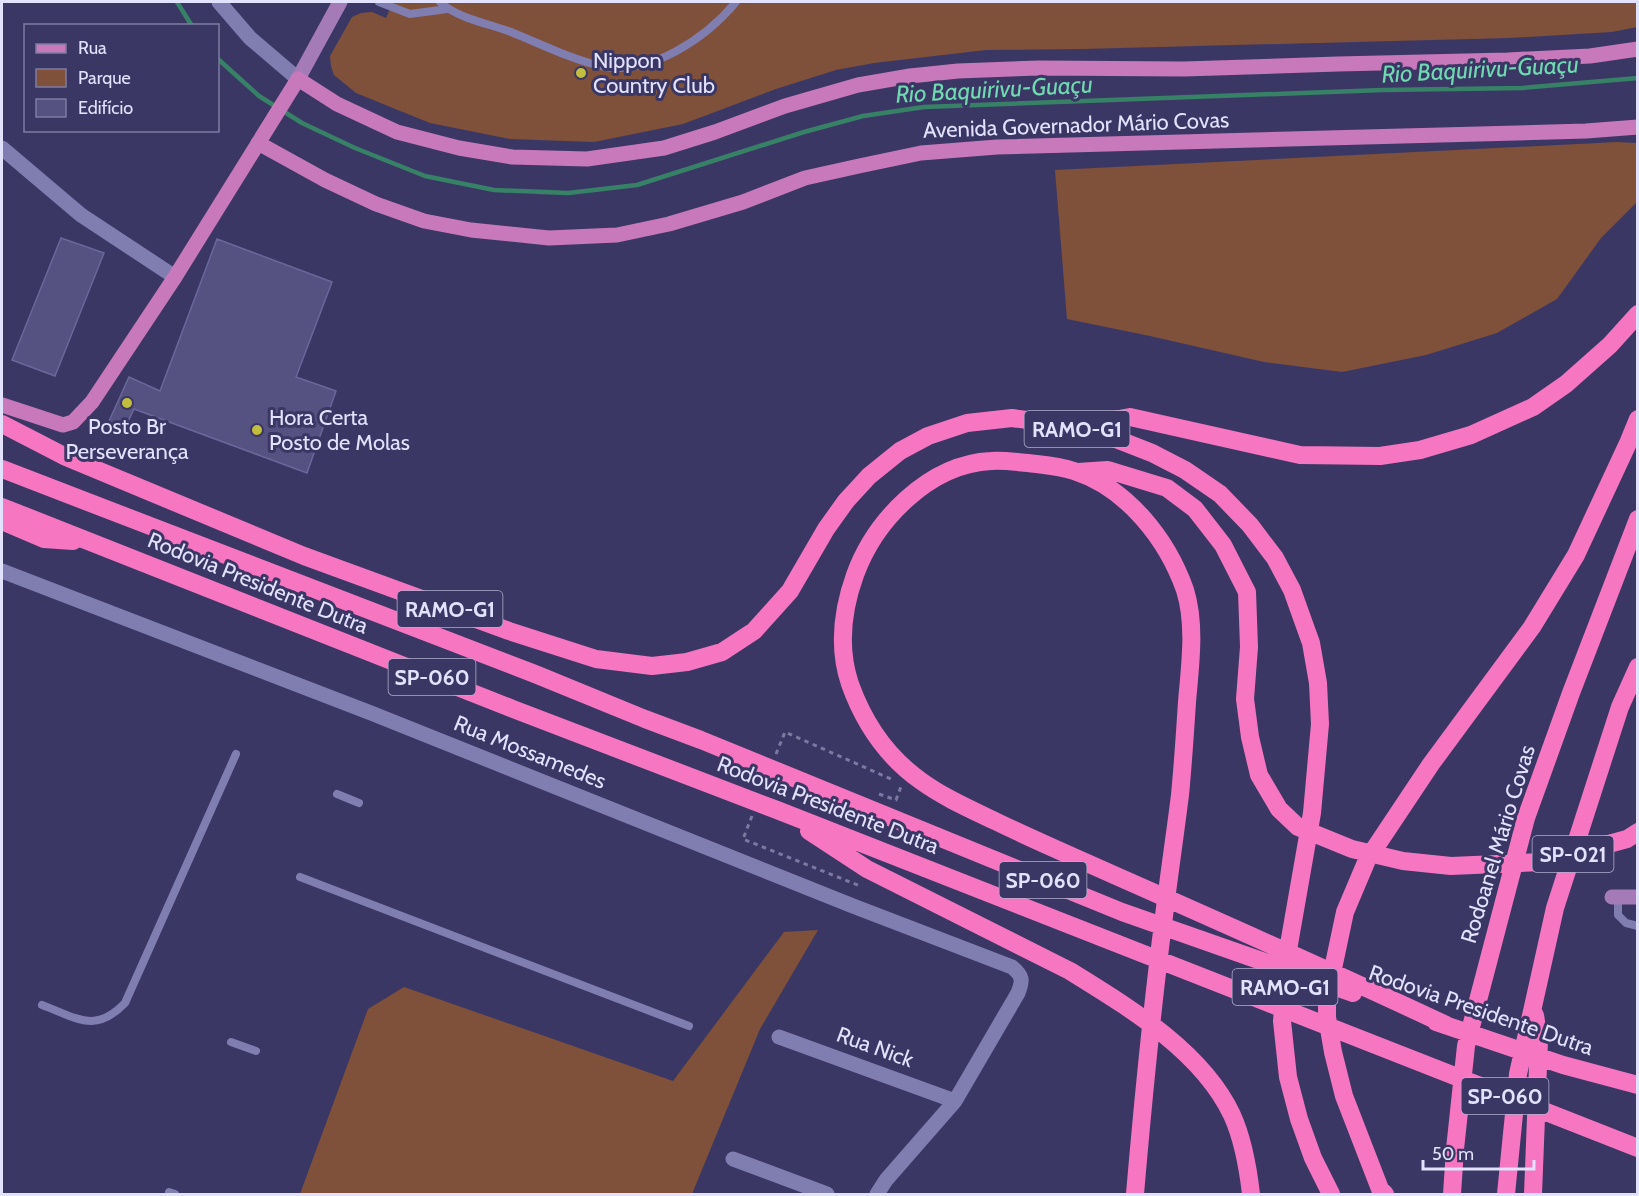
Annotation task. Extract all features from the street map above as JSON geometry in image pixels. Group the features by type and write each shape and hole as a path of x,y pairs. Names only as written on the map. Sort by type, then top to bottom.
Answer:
{"highway":[{"path":"1072,427 1130,417 1300,456 1380,456 1420,450 1471,435 1533,407 1566,384 1611,345 1638,314"},
{"name":"RAMO-G1","path":"2,424 66,457 304,556 596,659 652,666 687,662 722,652 754,632 790,591 826,529 846,501 869,476 900,451 928,436 967,423 1012,418 1057,424 1111,437 1152,453 1185,470 1220,494 1250,525 1275,558 1292,590 1311,643 1318,683 1320,724 1312,813 1288,950 1282,1021 1288,1077 1299,1119 1313,1158 1331,1194"},
{"path":"1383,1192 1344,1096 1327,1017 1327,997 1345,912 1367,860 1431,764 1532,627 1576,555 1638,419"},
{"path":"1135,1194 1157,975 1180,792 1191,659 1190,618 1185,592 1158,537 1138,513 1112,489 1078,472 1048,465 988,461 965,466 927,483 903,501 879,529 863,554 850,589 843,623 842,654 850,683 865,718 883,746 919,780 959,804 1042,843 1347,979 1446,1025"},
{"name":"Rodovia Presidente Dutra","path":"2,469 712,744 1122,912 1563,1065 1638,1085"},
{"path":"1078,472 1108,470 1167,488 1195,509 1223,545 1247,592 1249,647 1245,699 1250,737 1259,775 1279,809 1298,827 1352,849 1403,861 1451,866 1543,862 1627,839 1638,832"},
{"name":"Rodovia Presidente Dutra","path":"2,507 1638,1148"},
{"name":"Rodoanel Mário Covas","path":"1452,1194 1466,1046 1526,818 1638,519"},
{"path":"2,521 44,539 87,541"},
{"name":"SP-021","path":"1506,1194 1518,1074 1555,908 1620,707 1638,667"},
{"path":"777,810 867,869 1070,971 1169,1038 1192,1059 1215,1088 1232,1115 1243,1148 1251,1194"},
{"path":"1533,1004 1539,1041 1533,1194"}],"main road":[{"path":"2,405 63,425 73,422 92,402 175,277 298,79 337,104 397,132 459,148 512,157 587,159 664,148 785,106 858,85 910,76 958,71 1039,68 1184,69 1508,60 1590,56 1638,49"},
{"name":"Avenida Governador Mário Covas","path":"258,143 325,180 376,204 423,221 471,230 549,238 617,235 669,224 743,202 805,178 921,153 997,147 1586,131 1638,127"}],"street":[{"path":"219,2 250,38 298,79 340,2"},
{"path":"2,148 81,215 175,277"},
{"name":"Rua Mossamedes","path":"2,571 361,709 853,906 1012,967 1019,973 1022,982 1018,993 955,1101"},
{"path":"1615,897 1638,897"},
{"name":"Rua Nick","path":"779,1037 955,1101"},
{"path":"877,1194 886,1180 955,1101"},
{"path":"733,1159 828,1194"}],"lane":[{"path":"379,2 410,14 447,9"},
{"path":"440,2 447,9 568,56 604,67 629,67 649,63 669,55 703,33 736,2"},
{"path":"42,1005 82,1020 97,1021 114,1014 125,1003 236,754"},
{"path":"337,794 359,802"},
{"path":"300,877 689,1026"},
{"path":"1615,897 1618,915 1626,923 1638,926"},
{"path":"231,1042 256,1051"}],"path":[{"path":"776,753 784,732 891,779"},
{"path":"756,807 743,839 860,886 867,869"}],"green space":[{"name":"Nippon Country Club","path":"393,2 1638,2 1637,27 1612,32 1509,38 986,50 874,63 836,70 776,89 683,124 594,142 510,139 430,123 356,93 334,75 330,56 352,17 372,12 386,18"},
{"path":"1617,142 1637,143 1637,202 1601,238 1557,299 1497,333 1426,355 1342,372 1264,362 1067,319 1055,170"},
{"path":"818,930 760,1029 692,1194 300,1194 368,1009 404,987 673,1081 784,932"}],"building":[{"path":"61,238 104,253 55,376 12,360"},
{"path":"217,239 332,282 296,377 336,391 307,473 134,409 125,428 109,421 129,377 160,391"}],"waterway":[{"name":"Rio Baquirivu-Guaçu","path":"177,2 191,24"},
{"name":"Rio Baquirivu-Guaçu","path":"219,60 259,96 302,123 355,148 425,176 494,190 568,193 637,185 804,132 863,116 924,107 1383,90 1522,88 1638,78"}],"place":[{"name":"Nippon Country Club","path":"581,73"},
{"name":"Posto Br Perseverança","path":"127,403"},
{"name":"Hora Certa Posto de Molas","path":"257,430"}]}
